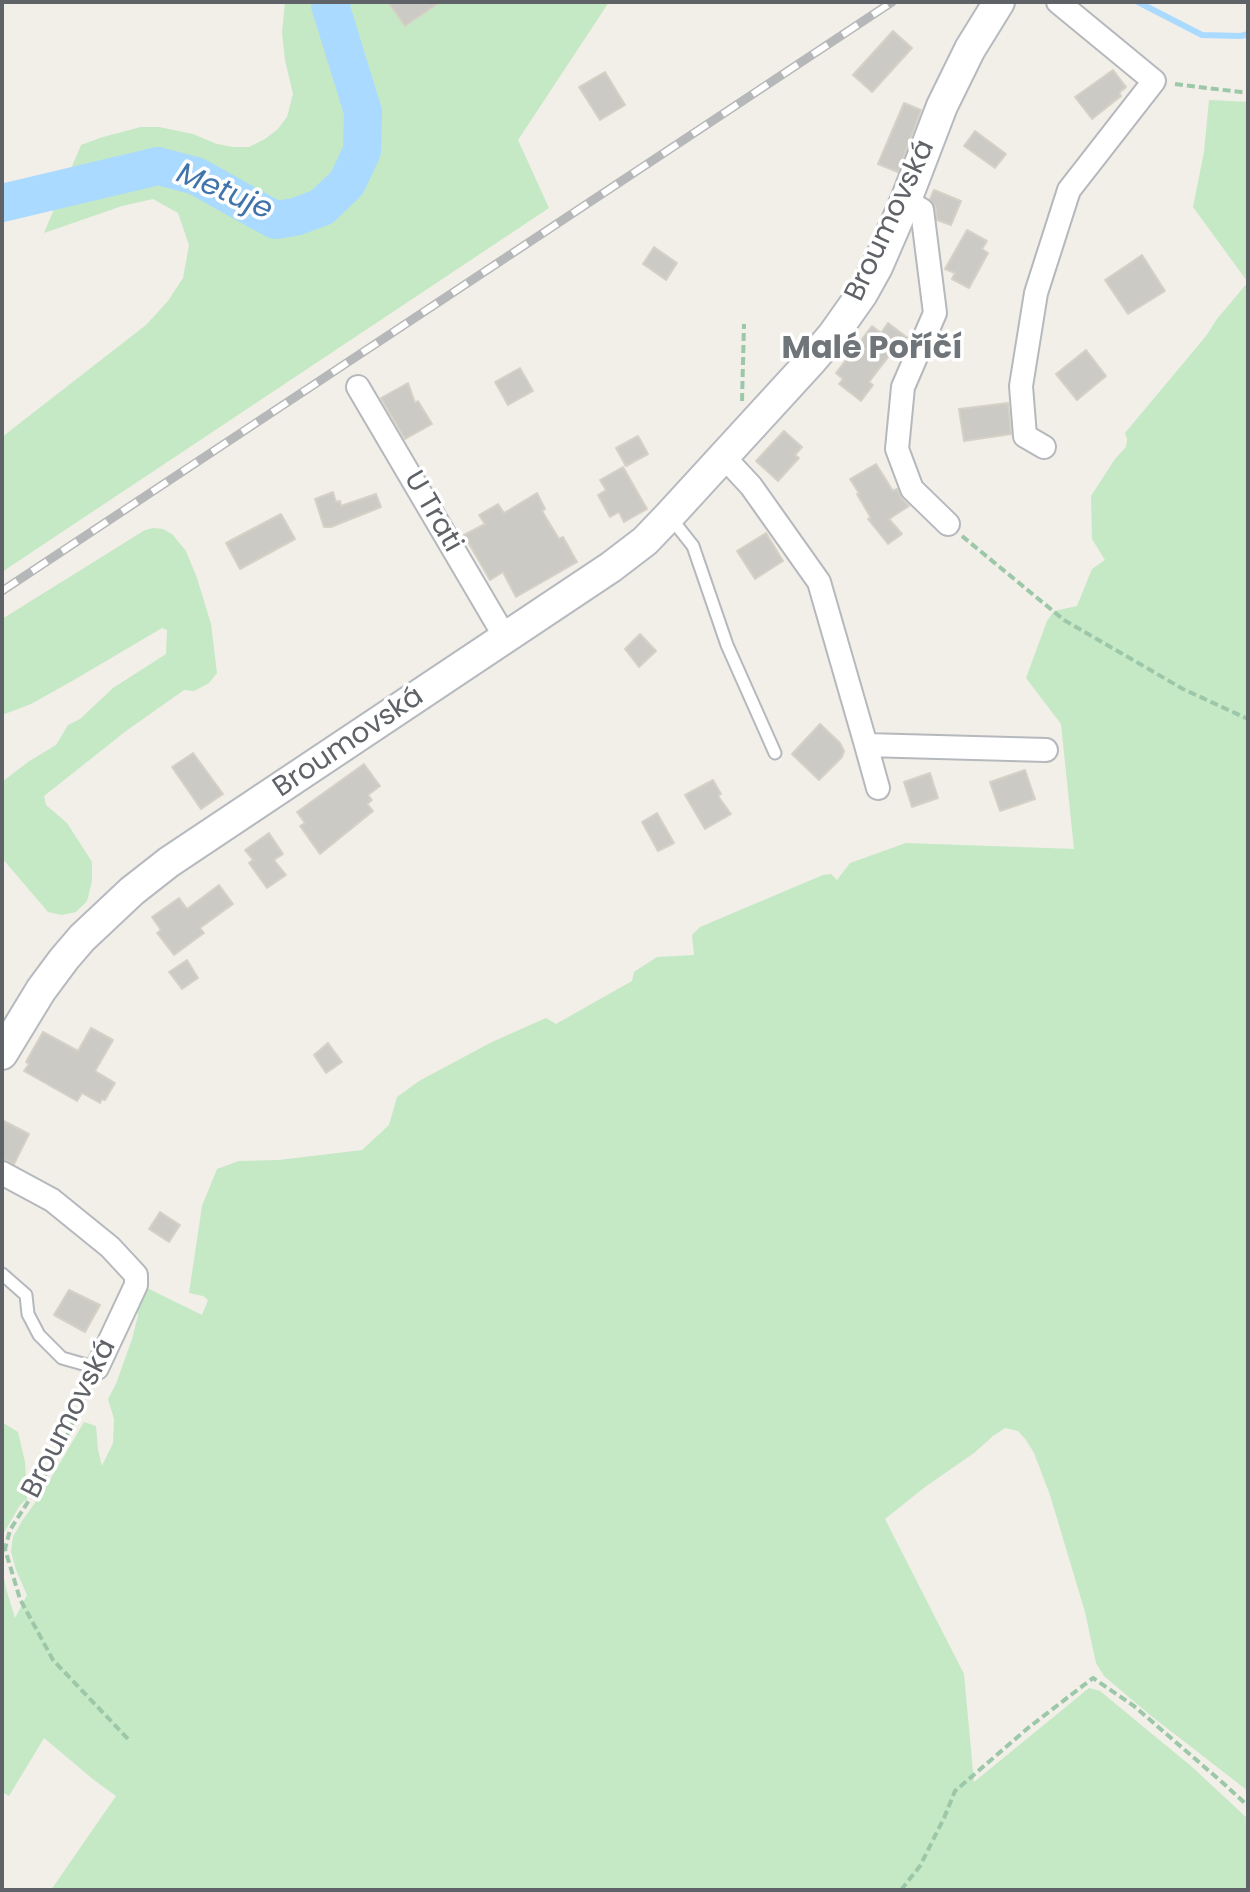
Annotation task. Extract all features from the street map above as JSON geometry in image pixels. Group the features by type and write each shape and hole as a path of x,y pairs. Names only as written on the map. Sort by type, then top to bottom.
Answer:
{"main road":[{"name":"Broumovská","path":"2,1054 32,1002 64,959 97,922 132,891 169,862 611,567 645,541 669,516 833,335 850,311 877,267 942,106 970,49 999,2"}],"street":[{"path":"1044,447 1025,436 1021,386 1036,293 1069,190 1154,81 1058,2"},
{"path":"906,200 922,210 935,313 903,387 897,449 912,489 948,524"},
{"name":"U Trati","path":"358,387 505,637"},
{"path":"724,457 751,486 819,582 878,788"},
{"path":"866,745 1046,750"},
{"name":"Broumovská","path":"2,1173 52,1200 110,1247 136,1275 136,1285 97,1368"}],"lane":[{"path":"669,516 693,546 727,645 775,753"},
{"path":"2,1274 26,1295 28,1314 39,1335 62,1358 97,1368"}],"path":[{"path":"1154,81 1248,93"},
{"path":"744,324 742,417 749,429"},
{"path":"948,524 1064,620 1183,689 1248,719"},
{"name":"Broumovská","path":"97,1368 59,1453 10,1530 5,1549 20,1599 53,1660 129,1740"},
{"path":"901,1890 920,1866 955,1791 1028,1728 1093,1678 1134,1706 1248,1806"}],"green space":[{"path":"285,2 609,2 518,140 549,208 2,572 2,437 146,325 168,301 183,278 189,245 178,213 153,199 122,206 44,233 81,145 141,127 159,127 193,134 233,147 249,147 265,139 287,117 293,94 282,33"},
{"path":"1209,100 1248,102 1247,281 1193,207 1204,152"},
{"path":"1248,282 1248,1791 1104,1676 1096,1663 1085,1612 1050,1495 1034,1453 1018,1431 1005,1428 885,1519 964,1674 974,1782 1089,1688 1100,1691 1191,1766 1248,1819 1248,1890 51,1890 116,1796 44,1738 9,1796 2,1792 2,1569 15,1618 27,1595 11,1552 13,1537 84,1422 96,1426 102,1466 113,1443 114,1419 108,1399 132,1339 138,1316 136,1303 145,1287 202,1315 208,1300 189,1293 202,1206 217,1169 239,1161 279,1160 362,1150 389,1125 397,1097 419,1081 492,1042 546,1018 556,1024 632,981 634,972 657,957 694,955 692,935 700,927 823,875 831,874 837,880 850,863 906,843 1074,849 1061,724 1026,678 1047,621 1054,611 1077,606 1092,569 1105,560 1092,539 1091,496 1126,447 1125,433"},
{"path":"153,528 172,534 186,551 211,624 217,673 209,683 194,691 184,690 126,731 44,796 46,805 67,823 92,862 92,881 87,901 76,912 62,915 48,912 2,858 2,782 56,745 68,725 80,719 113,688 166,654 167,630 162,628 31,704 2,715 2,619 145,530"},
{"path":"2,1422 18,1432 25,1462 27,1499 20,1505 2,1536"}],"building":[{"path":"388,2 440,2 405,26"},
{"path":"893,31 912,48 872,92 853,75"},
{"path":"1113,70 1126,87 1119,93 1121,96 1092,119 1075,97"},
{"path":"605,72 625,105 600,120 579,87"},
{"path":"904,103 921,110 898,172 878,164"},
{"path":"975,131 1006,154 995,168 964,146"},
{"path":"934,190 961,201 951,225 937,220 936,208 930,199"},
{"path":"967,230 987,241 982,249 988,253 969,288 952,279 955,273 945,269"},
{"path":"654,247 677,263 666,280 643,264"},
{"path":"1142,255 1165,291 1128,314 1105,280"},
{"path":"888,323 909,339 902,353 895,348 869,382 873,385 861,401 839,384 843,379 836,373 872,326 881,333"},
{"path":"1086,350 1106,376 1077,400 1056,374"},
{"path":"520,368 533,391 508,405 495,382"},
{"path":"408,383 415,403 418,401 432,424 405,439 381,398"},
{"path":"1008,403 1011,434 964,441 959,409"},
{"path":"784,431 802,447 795,455 799,458 778,481 756,461"},
{"path":"638,436 648,454 626,466 616,448"},
{"path":"876,464 893,491 897,489 909,506 889,519 902,534 888,544 868,519 871,518 850,479"},
{"path":"623,467 647,509 624,522 619,512 610,517 598,495 606,490 600,480"},
{"path":"333,492 341,506 376,494 381,507 324,527 315,499"},
{"path":"537,493 545,509 542,511 559,539 563,537 577,562 516,597 503,572 490,580 464,535 485,524 479,515 498,504 504,513"},
{"path":"281,514 295,539 240,569 226,543"},
{"path":"766,533 783,561 755,579 737,551"},
{"path":"640,634 656,651 639,667 625,649"},
{"path":"820,724 844,751 842,757 819,780 792,754"},
{"path":"193,753 223,794 201,809 172,767"},
{"path":"364,764 380,786 368,795 372,800 367,804 373,811 320,854 300,826 305,823 297,812"},
{"path":"1025,770 1035,799 1000,811 990,782"},
{"path":"930,773 938,798 912,807 904,782"},
{"path":"713,780 721,794 718,796 731,814 705,829 685,795"},
{"path":"657,813 674,843 658,851 642,822"},
{"path":"269,833 283,854 274,860 286,875 267,888 249,863 253,860 245,850"},
{"path":"219,885 233,904 200,928 204,933 174,955 157,933 161,930 152,917 179,898 187,909"},
{"path":"187,960 198,978 182,989 169,972"},
{"path":"91,1028 113,1040 95,1071 115,1083 105,1100 102,1099 100,1103 82,1093 77,1101 24,1071 43,1032 78,1051"},
{"path":"328,1043 342,1062 326,1073 314,1055"},
{"path":"2,1120 29,1134 14,1164 2,1159"},
{"path":"160,1212 180,1225 169,1242 149,1229"},
{"path":"69,1290 100,1305 85,1332 54,1315"}],"waterway":[{"name":"Metuje","path":"2,203 158,166 196,176 275,220 295,217 322,207 347,183 362,151 363,112 330,5 332,2"},
{"path":"1138,2 1202,35 1248,34"}],"railway":[{"path":"2,591 892,2"}],"district":[{"name":"Malé Poříčí","path":"872,350"}]}
